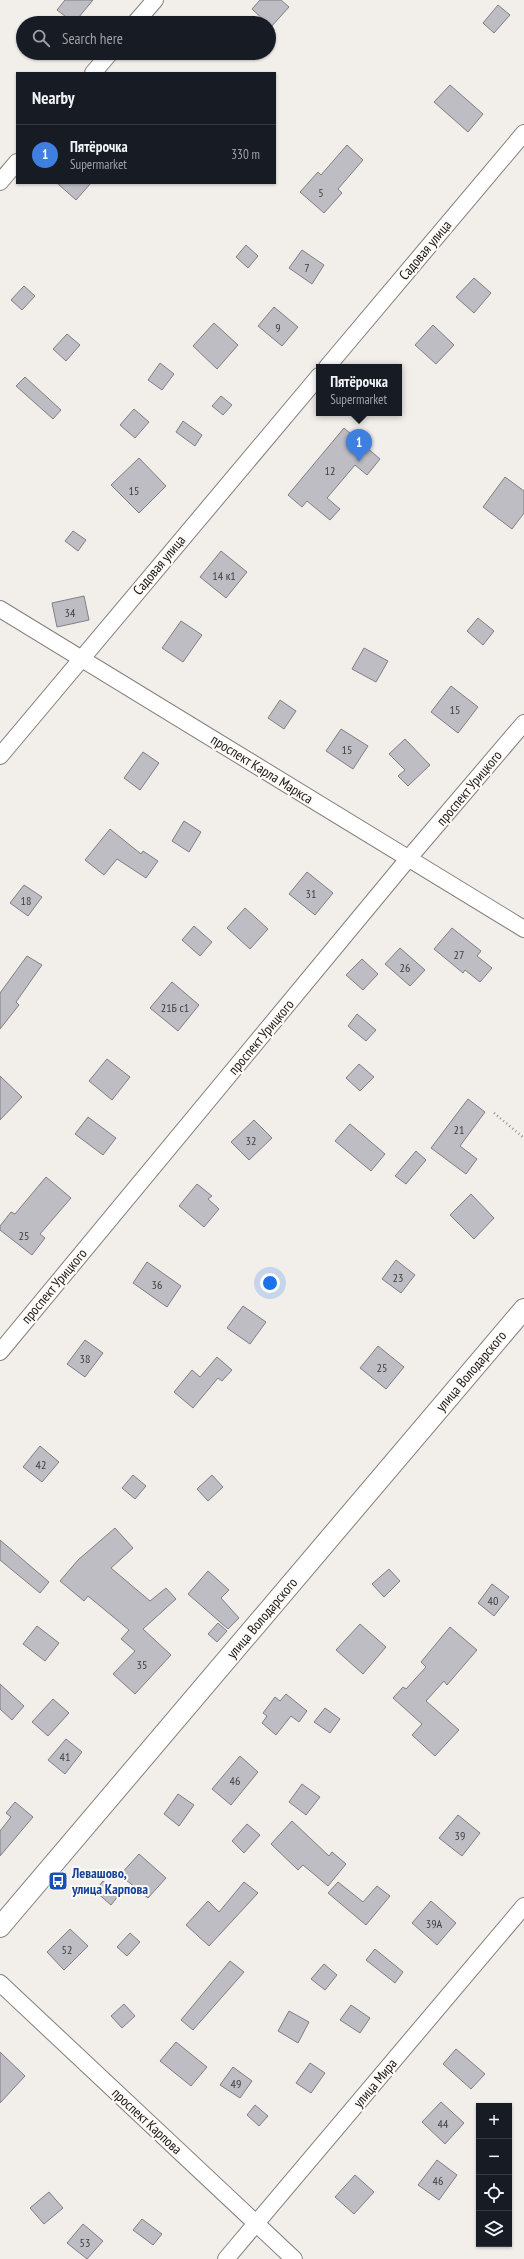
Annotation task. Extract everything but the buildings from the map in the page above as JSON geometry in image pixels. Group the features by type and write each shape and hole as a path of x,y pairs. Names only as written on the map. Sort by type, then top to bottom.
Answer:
{"street":[{"path":"142,16 155,0"},
{"path":"94,72 104,60"},
{"name":"Садовая улица","path":"330,364 524,133"},
{"path":"0,182 16,163"},
{"name":"Садовая улица","path":"0,756 316,380"},
{"name":"проспект Карла Маркса","path":"0,609 524,929"},
{"name":"проспект Урицкого","path":"0,1352 408,859 524,723"},
{"name":"улица Володарского","path":"0,1928 524,1309"},
{"name":"улица Мира","path":"226,2259 524,1906"},
{"name":"проспект Карпова","path":"0,1983 294,2259"}],"path":[{"path":"494,1113 524,1138"}],"place":[{"name":"Пятёрочка","path":"359,462"},
{"name":"Левашово, улица Карпова","path":"58,1881"}]}
